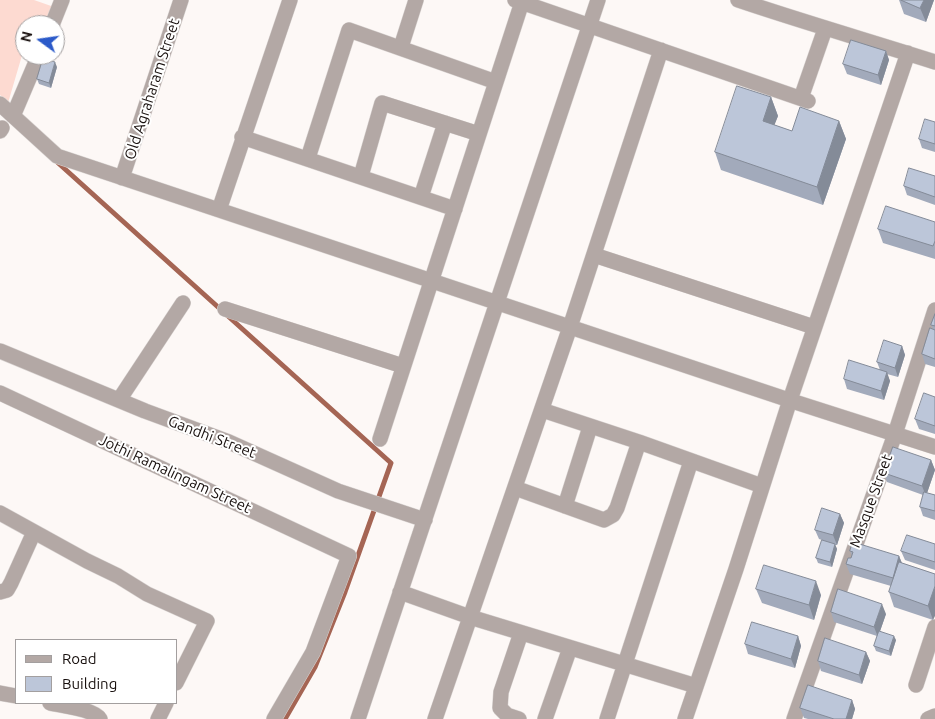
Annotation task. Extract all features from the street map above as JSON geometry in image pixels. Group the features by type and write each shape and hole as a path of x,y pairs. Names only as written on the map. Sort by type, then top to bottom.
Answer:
{"street":[{"path":"56,15 62,0"},
{"name":"Old Agraharam Street","path":"122,178 181,0"},
{"path":"219,210 242,137 290,0"},
{"path":"401,48 416,0"},
{"path":"358,719 598,0"},
{"path":"738,0 825,29 935,62"},
{"path":"380,439 480,134 518,1 804,100 825,29"},
{"path":"308,158 349,30 496,82"},
{"path":"435,719 542,410 661,50"},
{"path":"685,719 814,327 908,53"},
{"path":"13,116 35,65"},
{"path":"360,176 382,103 480,134"},
{"path":"0,104 56,156 935,447"},
{"path":"421,197 445,122"},
{"path":"242,137 455,209"},
{"path":"594,255 814,327"},
{"path":"119,400 183,303"},
{"path":"224,310 403,366"},
{"name":"Masque Street","path":"794,719 896,434 935,310"},
{"name":"Gandhi Street","path":"0,351 119,400 229,442 338,491 425,520"},
{"name":"Jothi Ramalingam Street","path":"0,393 349,556 313,652 274,719"},
{"path":"542,410 762,486"},
{"path":"564,506 590,427"},
{"path":"515,488 604,520 613,516 617,508 639,442"},
{"path":"607,719 691,461"},
{"path":"0,513 118,576 147,594 208,621 178,679"},
{"path":"0,592 7,590 34,532"},
{"path":"400,592 470,617 696,686"},
{"path":"916,685 935,627"},
{"path":"519,719 507,715 500,708 502,692 522,633"},
{"path":"545,719 570,648"},
{"path":"0,693 15,696"},
{"path":"54,704 88,712 98,716 100,719"},
{"path":"158,719 166,704"},
{"path":"928,719 935,716"}],"shaded area":[{"path":"0,0 34,0 54,7 51,15 15,15 15,65 19,65 8,103 0,95"}],"building":[{"path":"901,0 924,0 920,8"},
{"path":"851,40 886,51 878,75 843,64"},
{"path":"41,65 54,65 49,83 37,79"},
{"path":"737,86 771,97 763,121 792,131 800,107 839,121 817,187 715,152"},
{"path":"925,119 935,122 935,144 919,139"},
{"path":"909,168 935,176 935,197 904,186"},
{"path":"886,206 935,222 935,241 933,246 878,229"},
{"path":"935,314 935,326 931,325"},
{"path":"930,328 935,330 935,359 922,354"},
{"path":"884,340 902,346 895,368 877,362"},
{"path":"849,360 887,372 881,391 844,379"},
{"path":"924,393 935,397 935,426 915,419"},
{"path":"893,447 931,460 922,486 884,473"},
{"path":"924,492 935,495 935,511 920,507"},
{"path":"822,508 840,514 833,535 815,530"},
{"path":"907,535 935,544 935,562 901,551"},
{"path":"822,540 835,544 830,562 816,558"},
{"path":"853,542 899,556 893,578 846,564 853,552 850,551"},
{"path":"899,562 935,574 935,586 928,606 889,592"},
{"path":"764,565 816,581 809,605 756,589"},
{"path":"838,589 882,604 874,627 831,612"},
{"path":"752,622 798,636 791,659 745,644"},
{"path":"879,631 894,636 889,651 874,646"},
{"path":"825,638 866,652 859,675 818,661"},
{"path":"808,685 852,700 846,719 834,719 800,708"}],"waterway":[{"path":"56,161 391,463 345,592 315,667 285,719"}]}
